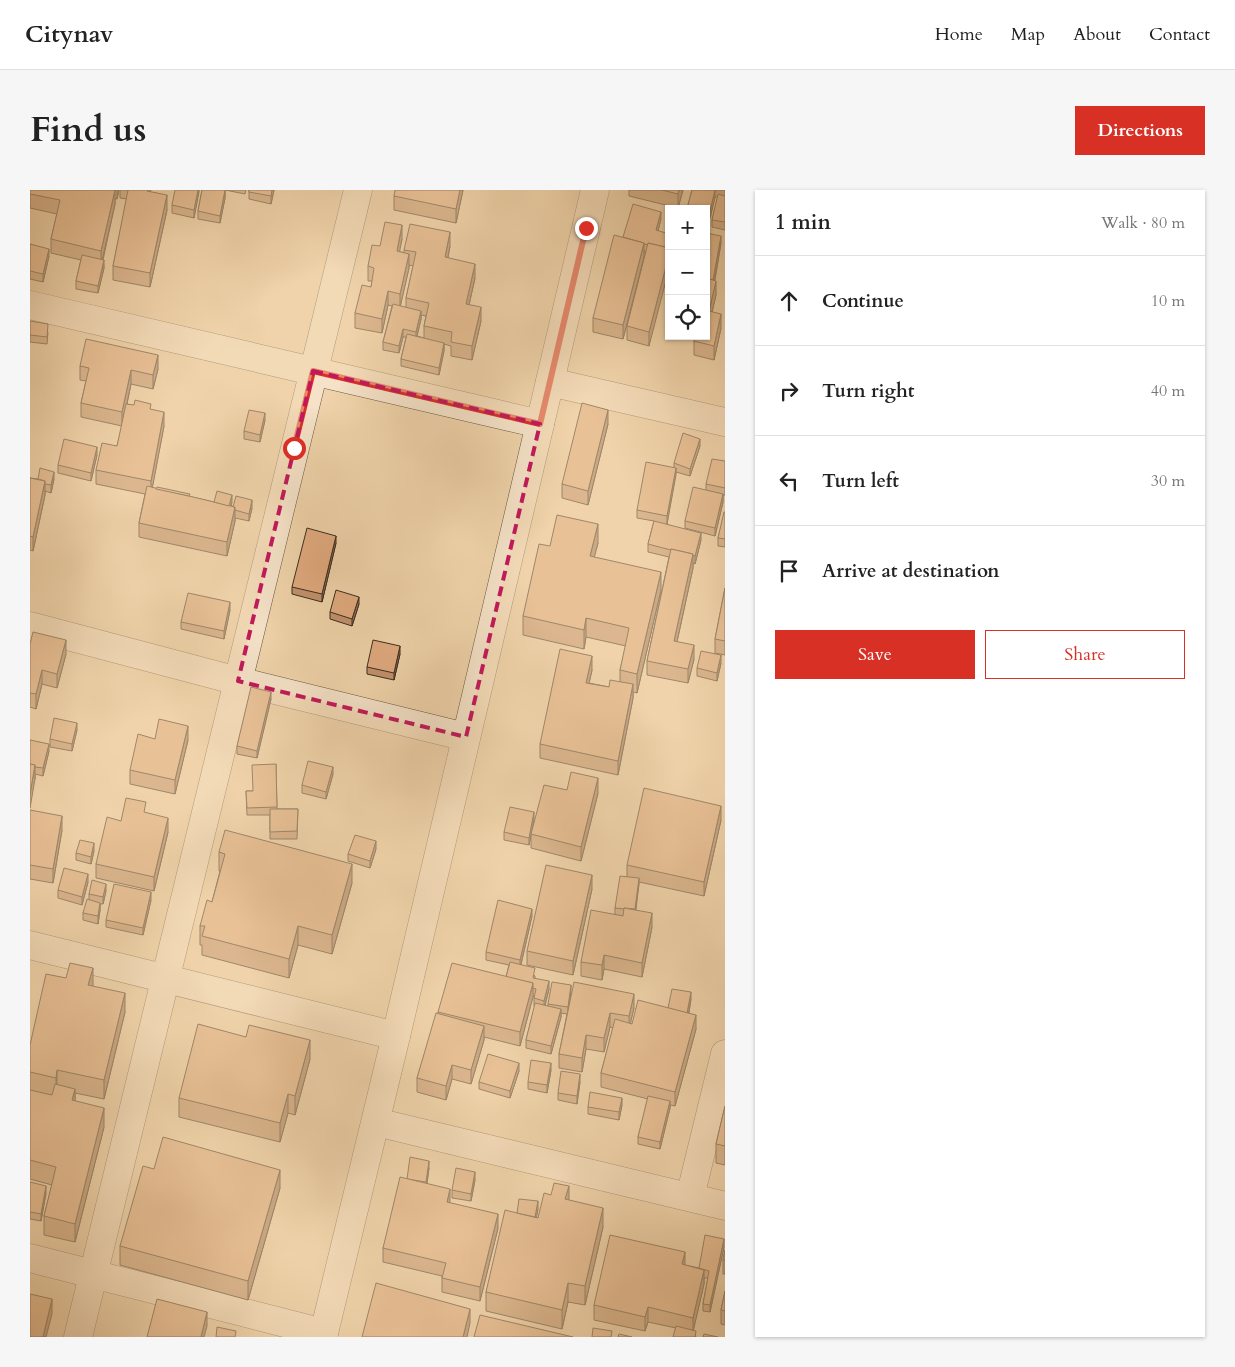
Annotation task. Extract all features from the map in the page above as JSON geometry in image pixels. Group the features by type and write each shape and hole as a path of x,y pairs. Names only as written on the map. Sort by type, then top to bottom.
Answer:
{"street":[{"path":"78,1337 358,190"},
{"path":"30,1258 324,1335 376,1122 595,190"},
{"path":"30,305 540,424"},
{"path":"550,382 725,422"},
{"path":"30,626 238,681 466,737"},
{"path":"30,945 396,1036"},
{"path":"690,1197 725,1054"},
{"path":"376,1122 725,1206"}],"highlighted area":[{"path":"313,371 540,424 466,737 238,681"}],"building":[{"path":"30,190 115,190 101,251 51,239 60,200 30,194"},
{"path":"128,190 148,190 167,195 150,273 113,266"},
{"path":"175,190 198,190 194,210 172,205"},
{"path":"202,190 225,190 220,216 198,211"},
{"path":"249,190 272,190 271,196 249,192"},
{"path":"395,190 460,190 456,209 394,196"},
{"path":"662,190 679,190 678,194"},
{"path":"692,190 715,190 710,211 710,205 688,205"},
{"path":"718,194 725,196 725,222 712,220"},
{"path":"633,204 661,212 656,230 665,233 665,247 648,243 648,245 623,237"},
{"path":"385,222 402,225 397,251 409,254 400,294 388,291 382,319 355,313 362,285 371,287 374,268 368,266 372,245 380,246"},
{"path":"410,224 450,232 445,257 475,264 466,304 481,307 472,346 451,342 452,332 424,326 429,303 406,298 416,252 404,250"},
{"path":"710,234 721,236 713,280 710,279"},
{"path":"614,235 644,243 623,325 593,318"},
{"path":"648,243 665,247 665,270 649,332 627,326"},
{"path":"30,244 49,249 43,274 30,271"},
{"path":"82,255 104,260 98,286 76,281"},
{"path":"710,279 716,281 710,307"},
{"path":"393,304 421,311 416,332 403,329 399,346 383,342"},
{"path":"710,311 721,314 714,346 694,341 710,340"},
{"path":"30,321 48,324 47,337 30,335"},
{"path":"407,334 444,343 439,368 401,359"},
{"path":"86,339 158,355 153,375 131,370 122,412 81,403 89,368 80,366"},
{"path":"135,400 151,404 150,409 164,412 151,481 96,470 102,443 117,446 126,404 134,405"},
{"path":"582,403 608,410 588,491 562,484"},
{"path":"249,410 265,413 260,435 244,431"},
{"path":"683,433 700,439 690,469 674,463"},
{"path":"64,439 97,447 91,473 58,465"},
{"path":"712,459 725,461 725,488 706,484"},
{"path":"646,462 676,468 667,516 637,510"},
{"path":"40,468 54,472 51,485 45,484 45,481 38,479"},
{"path":"30,478 45,481 33,537 30,536"},
{"path":"147,486 235,507 227,542 139,523"},
{"path":"157,487 190,494 189,496 156,489"},
{"path":"693,487 723,494 715,528 685,521"},
{"path":"217,491 232,495 229,506 214,502"},
{"path":"236,496 252,500 249,514 235,510 235,507 233,507"},
{"path":"725,512 725,539 718,538"},
{"path":"557,515 598,524 590,556 661,572 637,674 620,670 629,628 586,618 584,630 523,616 539,544 550,546"},
{"path":"654,521 701,533 695,556 648,544"},
{"path":"307,528 336,536 322,594 292,587"},
{"path":"671,549 693,554 674,641 694,645 688,669 647,661"},
{"path":"725,588 725,641 715,639"},
{"path":"336,590 359,597 352,619 330,612"},
{"path":"188,593 230,602 224,631 181,622"},
{"path":"33,632 66,640 57,674 42,670 36,694 30,693 30,644"},
{"path":"373,640 400,646 394,673 367,667"},
{"path":"560,649 592,656 586,683 609,687 610,680 633,684 618,761 540,744"},
{"path":"701,651 721,655 717,673 697,668"},
{"path":"251,687 271,692 257,751 237,746"},
{"path":"54,718 77,723 72,744 50,739"},
{"path":"159,719 188,726 175,780 130,770 138,734 155,739"},
{"path":"30,740 49,744 43,768 30,764"},
{"path":"308,761 333,767 326,792 302,785"},
{"path":"30,764 35,765 30,794"},
{"path":"276,764 277,807 247,808 246,791 253,791 252,765"},
{"path":"571,772 598,778 581,847 531,834 544,785 567,790"},
{"path":"644,788 721,806 704,882 627,865"},
{"path":"126,798 146,802 144,812 168,818 154,877 96,864 107,817 121,821"},
{"path":"510,807 534,812 529,838 504,832"},
{"path":"270,809 298,809 297,831 270,832"},
{"path":"30,810 62,816 53,869 30,865"},
{"path":"225,830 352,864 332,935 298,926 289,959 202,936 205,926 200,926 207,900 212,902 225,854 219,852"},
{"path":"355,835 376,841 370,861 348,854"},
{"path":"80,840 94,843 91,857 76,853"},
{"path":"546,865 592,875 573,961 527,951"},
{"path":"64,868 88,874 82,897 58,890"},
{"path":"620,876 639,878 635,909 615,908"},
{"path":"92,880 106,884 103,897 89,894"},
{"path":"114,884 151,892 143,928 106,920"},
{"path":"87,899 100,903 98,916 83,913"},
{"path":"498,900 532,909 520,960 486,952"},
{"path":"624,908 652,913 642,963 604,955 602,965 581,962 591,910 623,916"},
{"path":"510,962 535,968 533,978 549,981 544,1001 534,998 536,989 533,988 533,983 506,977"},
{"path":"70,963 93,968 88,985 125,993 104,1080 57,1070 56,1078 30,1072 30,1045 46,974 66,978"},
{"path":"452,963 533,983 520,1032 438,1012"},
{"path":"552,982 571,985 568,1007 548,1004"},
{"path":"574,982 634,994 629,1016 610,1013 604,1038 586,1035 582,1058 559,1054"},
{"path":"672,989 691,992 687,1013 668,1008"},
{"path":"638,1000 696,1015 675,1092 601,1073 615,1019 632,1024"},
{"path":"535,1003 561,1009 551,1046 526,1040"},
{"path":"436,1013 484,1026 471,1070 452,1065 446,1086 417,1078"},
{"path":"198,1024 246,1037 249,1025 310,1040 295,1096 288,1094 280,1123 179,1098"},
{"path":"488,1054 519,1063 510,1091 479,1082"},
{"path":"531,1060 551,1063 547,1085 528,1082"},
{"path":"561,1071 580,1074 577,1096 558,1093"},
{"path":"55,1084 75,1089 72,1100 104,1108 75,1224 44,1216 56,1167 30,1160 30,1090 52,1095"},
{"path":"590,1092 622,1098 619,1112 588,1107"},
{"path":"648,1096 670,1101 660,1142 638,1137"},
{"path":"725,1106 725,1146 716,1144"},
{"path":"163,1137 280,1170 248,1281 120,1246 143,1166 154,1169"},
{"path":"410,1157 429,1161 426,1182 407,1179"},
{"path":"456,1168 475,1172 471,1194 452,1190"},
{"path":"400,1177 450,1189 447,1202 498,1214 480,1287 442,1278 446,1263 383,1248"},
{"path":"30,1182 46,1186 41,1214 30,1212"},
{"path":"554,1183 569,1186 565,1199 603,1208 585,1286 568,1283 562,1310 486,1292 505,1210 538,1218 544,1193 551,1195"},
{"path":"519,1199 538,1201 535,1217 517,1213"},
{"path":"610,1235 685,1252 682,1264 704,1270 693,1318 648,1307 645,1317 594,1305"},
{"path":"705,1235 724,1239 710,1305 703,1304 709,1271 699,1268"},
{"path":"376,1283 470,1309 463,1337 362,1337"},
{"path":"725,1291 725,1311 721,1310"},
{"path":"30,1294 52,1299 43,1337 30,1337"},
{"path":"157,1299 207,1312 201,1337 147,1337"},
{"path":"480,1315 573,1337 474,1337"},
{"path":"676,1326 696,1331 695,1337 673,1337"},
{"path":"217,1327 236,1331 235,1337 216,1337"},
{"path":"593,1328 612,1331 611,1337 592,1337"},
{"path":"619,1334 632,1337 618,1337"},
{"path":"704,1334 718,1337 703,1337"}],"route":[{"path":"294,448 313,371 540,424 586,228"}]}
